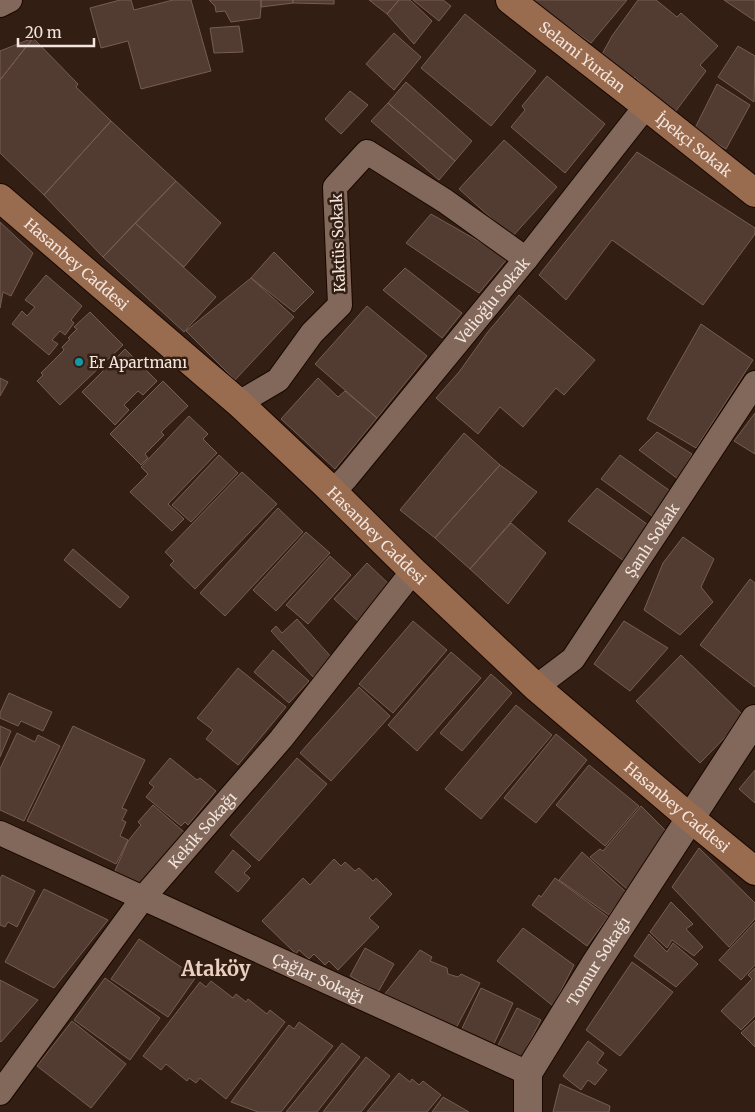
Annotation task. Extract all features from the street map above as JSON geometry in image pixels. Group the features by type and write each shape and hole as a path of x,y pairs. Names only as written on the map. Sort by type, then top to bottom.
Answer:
{"main road":[{"name":"Selami Yurdan","path":"510,0 639,100"},
{"name":"İpekçi Sokak","path":"639,100 754,188"},
{"name":"Hasanbey Caddesi","path":"0,198 239,403 536,687 755,871"}],"street":[{"path":"0,5 10,0"},
{"name":"Velioğlu Sokak","path":"333,492 348,477 526,259 639,100"},
{"name":"Kaktüs Sokak","path":"239,403 278,380 312,333 340,305 335,187 367,152 445,201 526,259"},
{"name":"Şanlı Sokak","path":"536,687 573,659 755,383"},
{"name":"Kekik Sokağı","path":"0,1093 143,898 282,740 413,571"},
{"name":"Tomur Sokağı","path":"528,1073 594,966 755,719"},
{"name":"Çağlar Sokağı","path":"0,833 528,1073"},
{"path":"528,1073 528,1112"}],"building":[{"path":"120,0 131,0 134,10 173,0 191,0 211,71 141,89 128,41 101,48 90,8"},
{"path":"209,0 261,0 260,18 231,22 225,11 216,12 215,6"},
{"path":"261,0 293,0 293,3 261,7"},
{"path":"293,0 334,0 334,4 293,3"},
{"path":"369,0 399,0 387,14"},
{"path":"399,0 410,0 432,21 414,44 387,14"},
{"path":"413,0 443,0 451,6 439,21"},
{"path":"530,0 627,0 591,43"},
{"path":"638,0 656,0 677,17 681,13 718,46 700,65 706,71 672,116 635,77 629,81 601,56 612,36"},
{"path":"724,0 755,0 755,21"},
{"path":"465,14 536,71 491,126 421,68"},
{"path":"239,26 243,52 214,53 210,28"},
{"path":"394,33 421,57 394,90 366,64"},
{"path":"33,38 78,84 76,87 111,121 44,195 0,153 0,80"},
{"path":"33,38 0,80 0,51"},
{"path":"738,46 755,56 754,102 718,77"},
{"path":"547,76 605,124 565,173 511,127 525,110 522,106"},
{"path":"406,82 472,141 455,161 388,103"},
{"path":"717,84 750,105 726,149 694,130"},
{"path":"350,91 368,105 341,134 325,119"},
{"path":"388,103 455,161 439,180 371,121"},
{"path":"111,121 176,181 103,257 44,195"},
{"path":"504,140 557,187 512,237 459,189"},
{"path":"637,152 755,228 755,234 703,305 612,240 566,300 539,275"},
{"path":"176,181 221,223 184,267 135,223"},
{"path":"431,214 508,258 479,293 406,243"},
{"path":"0,222 33,253 11,296 3,292 0,308"},
{"path":"135,223 216,297 184,332 103,257"},
{"path":"274,252 314,292 294,312 251,278"},
{"path":"405,268 462,313 442,338 383,290"},
{"path":"46,275 82,306 71,320 74,323 65,335 60,331 52,340 58,344 49,355 12,324 22,311 27,316 35,307 25,300"},
{"path":"251,278 294,317 235,380 186,331"},
{"path":"519,295 595,360 564,395 556,388 523,427 500,407 478,434 436,398 459,372 487,333"},
{"path":"367,306 427,356 377,418 315,364"},
{"name":"Er Apartmanı","path":"90,312 123,345 60,405 37,381 43,375 41,373 64,350 62,347 77,329 74,327"},
{"path":"701,324 753,360 696,448 647,419"},
{"path":"125,349 157,381 143,395 138,391 124,405 129,410 115,425 82,392"},
{"path":"0,378 8,382 0,396"},
{"path":"318,378 338,397 345,391 377,418 335,469 281,419"},
{"path":"163,381 188,406 161,432 164,435 145,454 148,458 141,465 110,434"},
{"path":"755,413 755,454 734,441"},
{"path":"189,416 208,434 203,439 217,453 168,504 184,519 172,531 130,492 148,474 141,467"},
{"path":"657,432 692,454 678,479 639,450"},
{"path":"464,433 500,465 435,538 400,510"},
{"path":"219,455 238,473 191,522 172,505"},
{"path":"620,455 673,493 662,503 655,518 601,479"},
{"path":"500,465 537,492 470,569 435,538"},
{"path":"242,472 277,504 195,589 170,565 174,561 165,552"},
{"path":"597,488 651,527 627,563 568,521"},
{"path":"278,508 303,532 225,616 200,593"},
{"path":"511,523 546,553 508,604 470,569"},
{"path":"306,532 330,553 276,611 253,590"},
{"path":"683,537 714,559 701,587 713,602 680,635 644,610 663,563"},
{"path":"73,549 129,597 120,608 64,560"},
{"path":"330,556 351,575 308,624 286,605"},
{"path":"367,563 395,590 362,625 334,599"},
{"path":"750,579 755,583 755,687 700,645"},
{"path":"297,619 333,659 313,677 271,631 276,626 282,633"},
{"path":"413,621 447,650 393,713 359,684"},
{"path":"624,621 668,648 630,691 594,664"},
{"path":"273,650 309,681 289,703 254,672"},
{"path":"451,652 481,678 417,751 388,725"},
{"path":"681,655 745,717 700,763 636,701"},
{"path":"238,668 286,707 238,765 206,739 213,730 197,718"},
{"path":"491,674 512,693 462,751 440,733"},
{"path":"359,687 390,716 331,781 300,753"},
{"path":"9,693 52,712 43,731 21,721 18,726 0,718 0,713"},
{"path":"516,705 552,735 481,819 445,789"},
{"path":"0,726 11,731 0,757"},
{"path":"73,726 145,760 122,808 127,810 122,820 126,822 120,836 128,840 116,864 27,821"},
{"path":"17,733 35,742 38,735 60,746 24,821 0,810 0,769"},
{"path":"556,734 587,760 536,823 504,798"},
{"path":"170,758 197,780 200,778 216,791 188,825 185,822 181,826 146,797 154,787 149,783"},
{"path":"297,758 327,784 259,861 230,835"},
{"path":"589,765 639,806 605,846 556,805"},
{"path":"755,770 755,803 739,789"},
{"path":"153,805 184,832 143,887 114,873 128,841 141,825 138,822"},
{"path":"641,806 667,832 627,889 590,857 600,849 603,851"},
{"path":"699,848 755,903 755,919 729,947 672,887"},
{"path":"233,850 251,866 244,873 250,878 238,892 215,872"},
{"path":"582,852 626,892 609,915 559,880"},
{"path":"334,859 341,866 345,862 355,871 359,868 373,881 376,878 392,894 369,918 379,927 338,970 329,961 325,965 314,954 309,959 299,950 296,954 262,921 303,878 310,885"},
{"path":"2,875 35,891 17,927 8,922 5,927 0,925 0,879"},
{"path":"555,878 608,917 587,946 532,905 539,895 541,897"},
{"path":"44,889 108,920 54,988 5,962"},
{"path":"671,902 693,924 686,929 703,947 694,956 672,940 667,948 650,932"},
{"path":"755,922 755,965 741,980 719,960"},
{"path":"523,928 574,965 553,1006 497,961"},
{"path":"649,934 667,952 673,943 698,964 676,987 634,956"},
{"path":"139,939 196,977 168,1017 111,979"},
{"path":"365,948 394,964 378,992 350,976"},
{"path":"420,950 432,957 430,961 447,968 448,974 458,977 461,974 480,983 454,1032 380,1000"},
{"path":"632,962 673,992 620,1056 586,1030"},
{"path":"755,968 755,1016 741,1030 721,1011 752,979 748,975"},
{"path":"105,978 160,1018 130,1060 74,1020"},
{"path":"0,980 38,1000 1,1042 0,1041"},
{"path":"211,981 233,998 236,994 246,1002 248,999 267,1014 270,1010 285,1022 226,1099 200,1078 196,1083 189,1078 187,1081 166,1064 161,1070 143,1056 200,982 206,987"},
{"path":"481,988 513,1003 491,1050 459,1035"},
{"path":"517,1008 541,1020 518,1064 495,1051"},
{"path":"755,1020 755,1047 741,1033"},
{"path":"72,1021 126,1064 91,1108 37,1066"},
{"path":"299,1022 333,1046 281,1112 258,1112 231,1102 289,1025 294,1029"},
{"path":"588,1041 604,1053 597,1063 607,1070 595,1085 588,1080 581,1090 563,1076"},
{"path":"342,1043 360,1057 317,1112 286,1112"},
{"path":"366,1057 390,1076 361,1112 323,1112"},
{"path":"399,1073 410,1082 412,1079 419,1085 423,1081 441,1095 427,1112 367,1112"},
{"path":"560,1084 610,1106 609,1112 553,1112"},
{"path":"443,1097 469,1112 432,1112"}],"place":[{"name":"Er Apartmanı","path":"79,362"}],"district":[{"name":"Ataköy","path":"216,968"}]}
